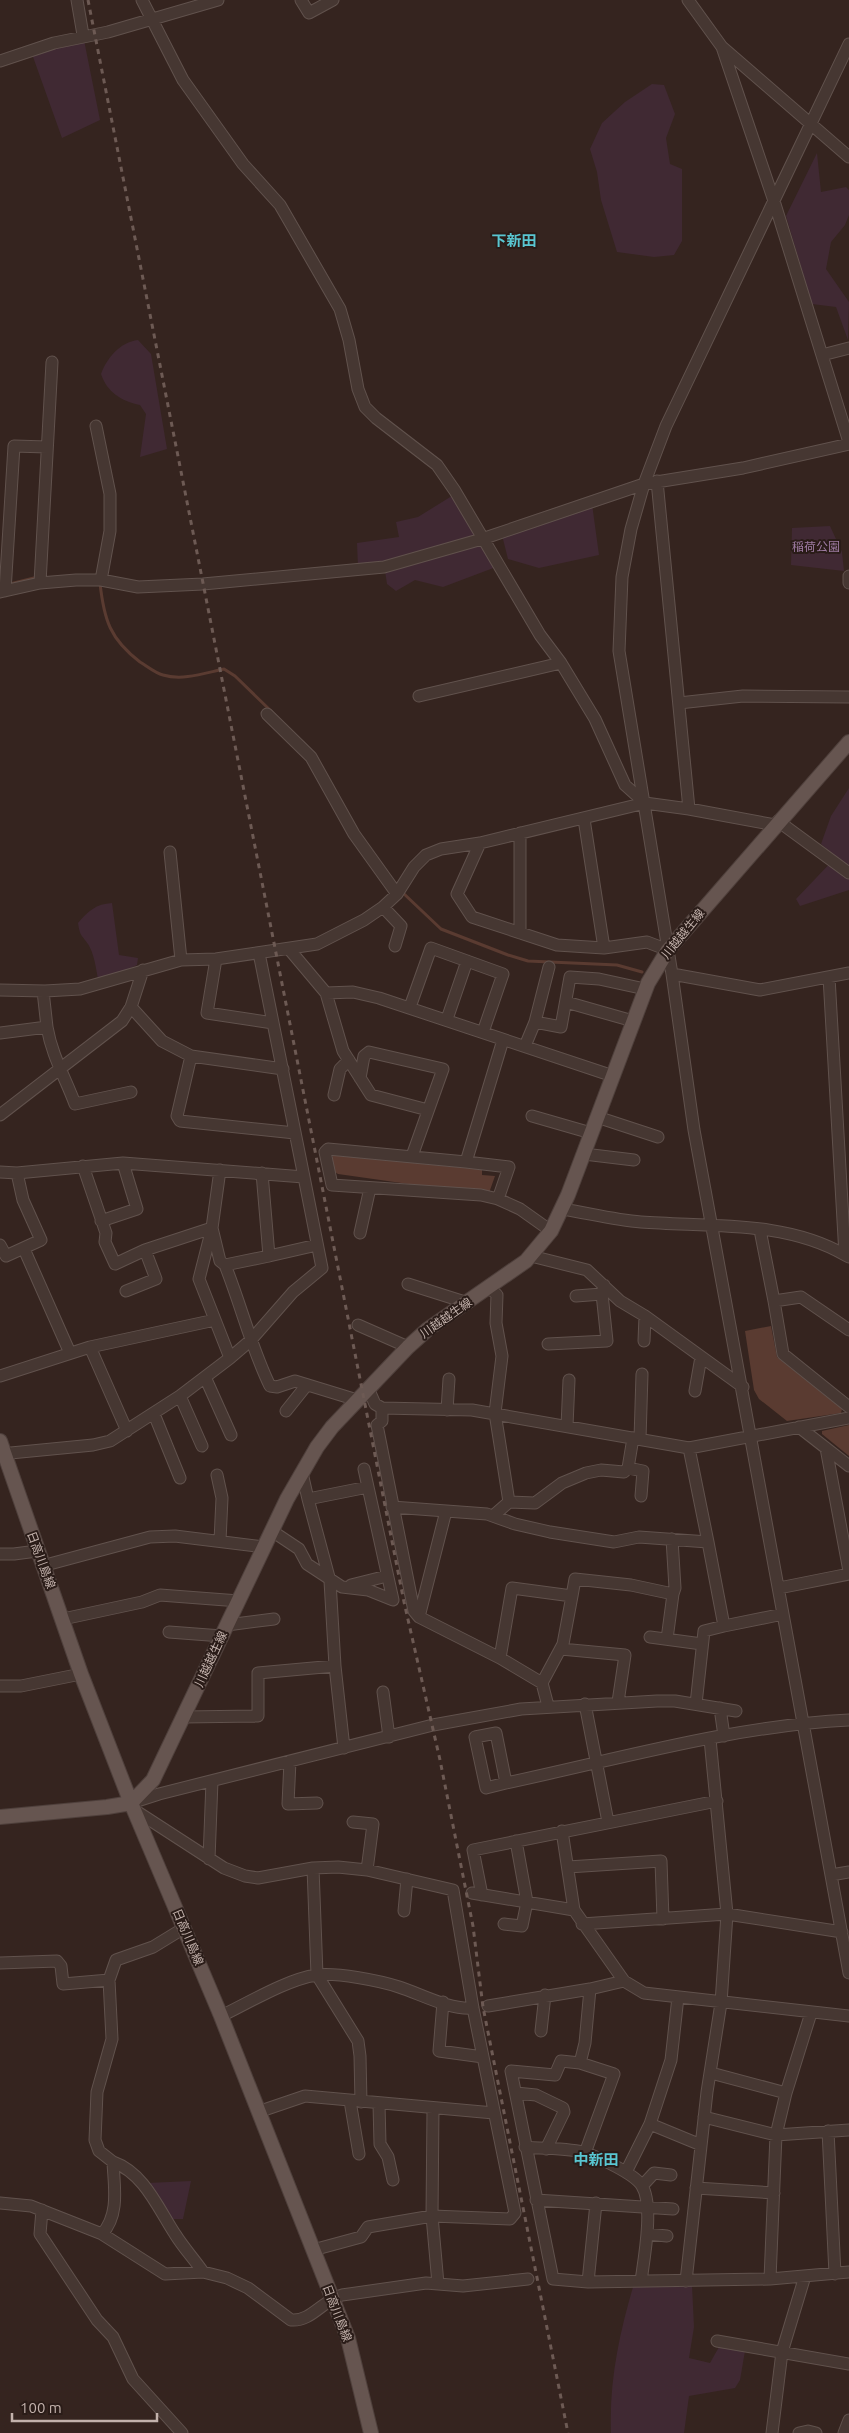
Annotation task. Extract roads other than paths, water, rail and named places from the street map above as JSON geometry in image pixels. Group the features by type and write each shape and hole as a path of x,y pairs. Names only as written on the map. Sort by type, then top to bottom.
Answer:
{"main road":[{"name":"川越越生線","path":"133,1807 153,1780 264,1547 302,1473 332,1427 408,1347 428,1329 490,1288 531,1256 551,1232 584,1154 645,989 668,950 849,742"},
{"name":"日高川島線","path":"1,1449 81,1674 133,1807 221,2016 348,2338 371,2433"},
{"path":"0,1817 133,1807"}],"street":[{"path":"77,0 83,36"},
{"path":"142,0 182,80 243,164 280,205 340,309 350,340 358,390 366,406 376,418 437,465 540,635 562,663 594,718 625,785 645,803"},
{"path":"0,61 83,36 108,32 218,0"},
{"path":"301,0 309,14 333,0"},
{"path":"688,0 722,47 812,122 849,157"},
{"path":"849,44 666,426 644,484 631,529 622,577 619,651 672,974 694,1130 743,1387 849,1972"},
{"path":"47,447 14,446 3,592 40,583 101,580 138,587 203,584 384,567 482,539 644,484 743,468 849,443 774,201 722,47"},
{"path":"822,355 849,348"},
{"path":"40,583 52,362"},
{"path":"96,426 110,494 110,531 101,580"},
{"path":"657,481 689,809"},
{"path":"849,576 849,583"},
{"path":"419,696 562,663"},
{"path":"679,703 743,696 849,697"},
{"path":"267,714 311,757 354,834 397,894"},
{"path":"0,990 42,991 80,989 181,960 216,959 317,944 364,920 383,907 397,894 414,867 426,855 441,849 480,843 645,803 777,823 849,873"},
{"path":"584,819 604,948"},
{"path":"520,833 520,932"},
{"path":"480,843 457,894 472,917 557,945 604,948 647,942 668,950"},
{"path":"170,852 181,960"},
{"path":"383,907 401,926 395,946"},
{"path":"410,1007 431,948 503,974 483,1032"},
{"path":"289,949 326,993 343,1052 371,1095 428,1110"},
{"path":"1,1449 93,1445 110,1442 180,1396 230,1358 251,1340 293,1292 322,1268 259,953"},
{"path":"216,959 207,1013 272,1023"},
{"path":"447,1019 467,961"},
{"path":"525,1046 535,1022 549,966"},
{"path":"0,1115 122,1021 131,1007 143,970"},
{"path":"672,974 760,990 849,974"},
{"path":"535,1022 561,1028 570,977 599,979 645,989"},
{"path":"829,977 847,1256"},
{"path":"42,991 51,1051 63,1073 75,1104 131,1092"},
{"path":"326,993 353,992 410,1007 613,1076"},
{"path":"566,1002 633,1021"},
{"path":"131,1007 162,1041 192,1056 283,1069"},
{"path":"0,1034 47,1027"},
{"path":"466,1162 503,1040"},
{"path":"360,1078 364,1056 369,1052 442,1068 412,1156"},
{"path":"192,1056 177,1116 180,1121 295,1133"},
{"path":"334,1095 340,1069 348,1060"},
{"path":"532,1116 591,1134"},
{"path":"597,1117 658,1137"},
{"path":"498,1199 509,1167 328,1149 325,1152 332,1185 481,1195 498,1199 520,1209 551,1232"},
{"path":"584,1154 634,1160"},
{"path":"0,1172 17,1173 123,1163 304,1177"},
{"path":"102,1221 136,1209 123,1163"},
{"path":"83,1166 106,1233 105,1242 115,1264 146,1250 212,1228"},
{"path":"220,1170 212,1228 198,1279 230,1358"},
{"path":"0,1245 6,1256 41,1240 23,1200 17,1173"},
{"path":"262,1173 269,1256"},
{"path":"360,1233 370,1188"},
{"path":"562,1209 639,1222 711,1225 760,1230 825,1243 847,1256"},
{"path":"212,1228 220,1261 225,1265 243,1311 251,1340 270,1386 277,1387 295,1381 306,1386 357,1400"},
{"path":"760,1230 783,1354 849,1407"},
{"path":"225,1265 318,1246"},
{"path":"24,1249 70,1353"},
{"path":"126,1290 156,1279 146,1250"},
{"path":"531,1256 587,1270 603,1290 645,1316 743,1387"},
{"path":"408,1284 468,1303"},
{"path":"490,1288 497,1295 496,1323 502,1356 495,1413 509,1502"},
{"path":"576,1296 603,1290"},
{"path":"548,1344 606,1341 603,1290"},
{"path":"774,1301 801,1297 849,1330"},
{"path":"644,1341 645,1316"},
{"path":"0,1376 90,1347 215,1320"},
{"path":"358,1325 408,1347"},
{"path":"90,1347 127,1431"},
{"path":"695,1391 701,1356"},
{"path":"493,1516 509,1502 536,1502 556,1487 586,1473 601,1470 624,1472 628,1468 637,1438 642,1374"},
{"path":"205,1377 231,1435"},
{"path":"447,1410 449,1379"},
{"path":"568,1426 569,1380"},
{"path":"286,1411 306,1386"},
{"path":"368,1388 375,1404 382,1408 495,1413 689,1448 752,1438 849,1418"},
{"path":"180,1396 202,1446"},
{"path":"382,1408 382,1421 377,1425 414,1611 419,1617 500,1658 542,1683"},
{"path":"154,1414 180,1478"},
{"path":"799,1428 849,1466"},
{"path":"689,1448 724,1626"},
{"path":"779,1588 849,1573 826,1448"},
{"path":"628,1468 643,1471 641,1496"},
{"path":"272,1531 299,1549 307,1564 342,1588 368,1590 393,1600 364,1469"},
{"path":"302,1473 330,1581 335,1666 344,1748"},
{"path":"217,1475 222,1498 220,1541"},
{"path":"308,1499 368,1487"},
{"path":"392,1507 493,1516 515,1524 542,1530 614,1542 639,1537 708,1542"},
{"path":"419,1617 446,1511"},
{"path":"42,1566 150,1537 175,1536 264,1547"},
{"path":"667,1639 675,1588 672,1539"},
{"path":"0,1554 36,1551"},
{"path":"342,1588 387,1576"},
{"path":"548,1706 542,1683 560,1649 575,1579 631,1585 673,1594"},
{"path":"500,1658 512,1588 572,1596"},
{"path":"63,1619 142,1602 160,1595 239,1601"},
{"path":"696,1704 704,1631 783,1614"},
{"path":"169,1632 225,1631 274,1619"},
{"path":"650,1637 702,1644"},
{"path":"560,1649 625,1655 618,1702"},
{"path":"184,1717 258,1716 258,1673 335,1666"},
{"path":"0,1686 21,1686 81,1674"},
{"path":"383,1692 388,1737"},
{"path":"133,1807 212,1781 290,1761 433,1725 521,1709 618,1702 675,1701 736,1711"},
{"path":"585,1704 608,1822"},
{"path":"720,1708 724,1736"},
{"path":"506,1783 496,1733 476,1737 486,1788 724,1736 803,1723 849,1720"},
{"path":"686,2280 704,2117 721,2003 728,1914 710,1739"},
{"path":"290,1761 288,1804 317,1803"},
{"path":"209,1859 212,1781"},
{"path":"574,1910 477,1894 473,1850 717,1801"},
{"path":"133,1807 209,1859 234,1873 258,1878 313,1868 338,1867 367,1870 453,1890 473,2008 515,2213 514,2216 510,2219 432,2216 368,2227 362,2237 313,2250"},
{"path":"353,1822 373,1824 367,1870"},
{"path":"562,1831 574,1910 582,1924 624,1981 644,1993 849,2016"},
{"path":"504,1924 522,1926 527,1902 516,1841"},
{"path":"568,1867 661,1861 663,1919"},
{"path":"313,1868 317,1975 358,2041 360,2056 355,2101 359,2154"},
{"path":"831,1875 849,1872"},
{"path":"404,1911 407,1879"},
{"path":"582,1924 728,1914 842,1932"},
{"path":"184,1928 153,1947 116,1960 109,1980 112,2039 97,2092 95,2140 99,2151 113,2162 122,2165 134,2174 151,2195 176,2236 203,2272"},
{"path":"0,1962 57,1961 61,1966 63,1984 109,1980"},
{"path":"221,2016 300,1979 317,1975 376,1981 443,2002 473,2008"},
{"path":"488,2006 590,1989 624,1981"},
{"path":"580,2063 585,2043 590,1989"},
{"path":"542,2031 545,1995"},
{"path":"626,2172 650,2124 671,2060 678,1997"},
{"path":"443,2002 439,2052 483,2057"},
{"path":"770,2280 776,2135 786,2092 811,2013"},
{"path":"585,2153 614,2074 580,2063 561,2061 555,2075 511,2071 553,2279 588,2282 770,2280 849,2272"},
{"path":"711,2073 786,2092"},
{"path":"516,2093 536,2096 563,2108 564,2112 546,2149"},
{"path":"258,2112 305,2096 494,2113"},
{"path":"379,2104 380,2144 388,2157 393,2180"},
{"path":"434,2109 432,2216 438,2284"},
{"path":"704,2117 776,2135 849,2130"},
{"path":"650,2124 701,2145"},
{"path":"828,2132 835,2274"},
{"path":"525,2147 585,2153 626,2172 642,2186 647,2206 647,2234 641,2281"},
{"path":"102,2234 110,2226 114,2212 113,2162"},
{"path":"642,2186 654,2173 671,2176"},
{"path":"696,2188 774,2193"},
{"path":"536,2200 673,2209"},
{"path":"0,2203 31,2206 102,2234 165,2274 203,2272 248,2288 291,2320 308,2316 332,2298 426,2283 463,2286 528,2279"},
{"path":"588,2282 596,2203"},
{"path":"42,2210 40,2234 97,2320 113,2337 133,2378 182,2433"},
{"path":"647,2234 667,2236"},
{"path":"772,2433 782,2352 805,2276"},
{"path":"717,2341 849,2364"},
{"path":"844,2433 849,2420"},
{"path":"799,2433 808,2431 816,2433"}],"waterway":[{"path":"10,584 38,577"},
{"path":"100,583 104,608 110,628 122,645 140,662 157,673 171,677 194,676 224,669 235,676 271,711"},
{"path":"402,892 441,929 508,955 528,961 617,965 642,972"}],"railway":[{"path":"88,0 404,1602 440,1760 473,1926 483,2007 568,2433"}],"district":[{"name":"下新田","path":"514,241"},
{"name":"中新田","path":"596,2160"}],"park label":[{"name":"稲荷公園","path":"816,547"}]}
